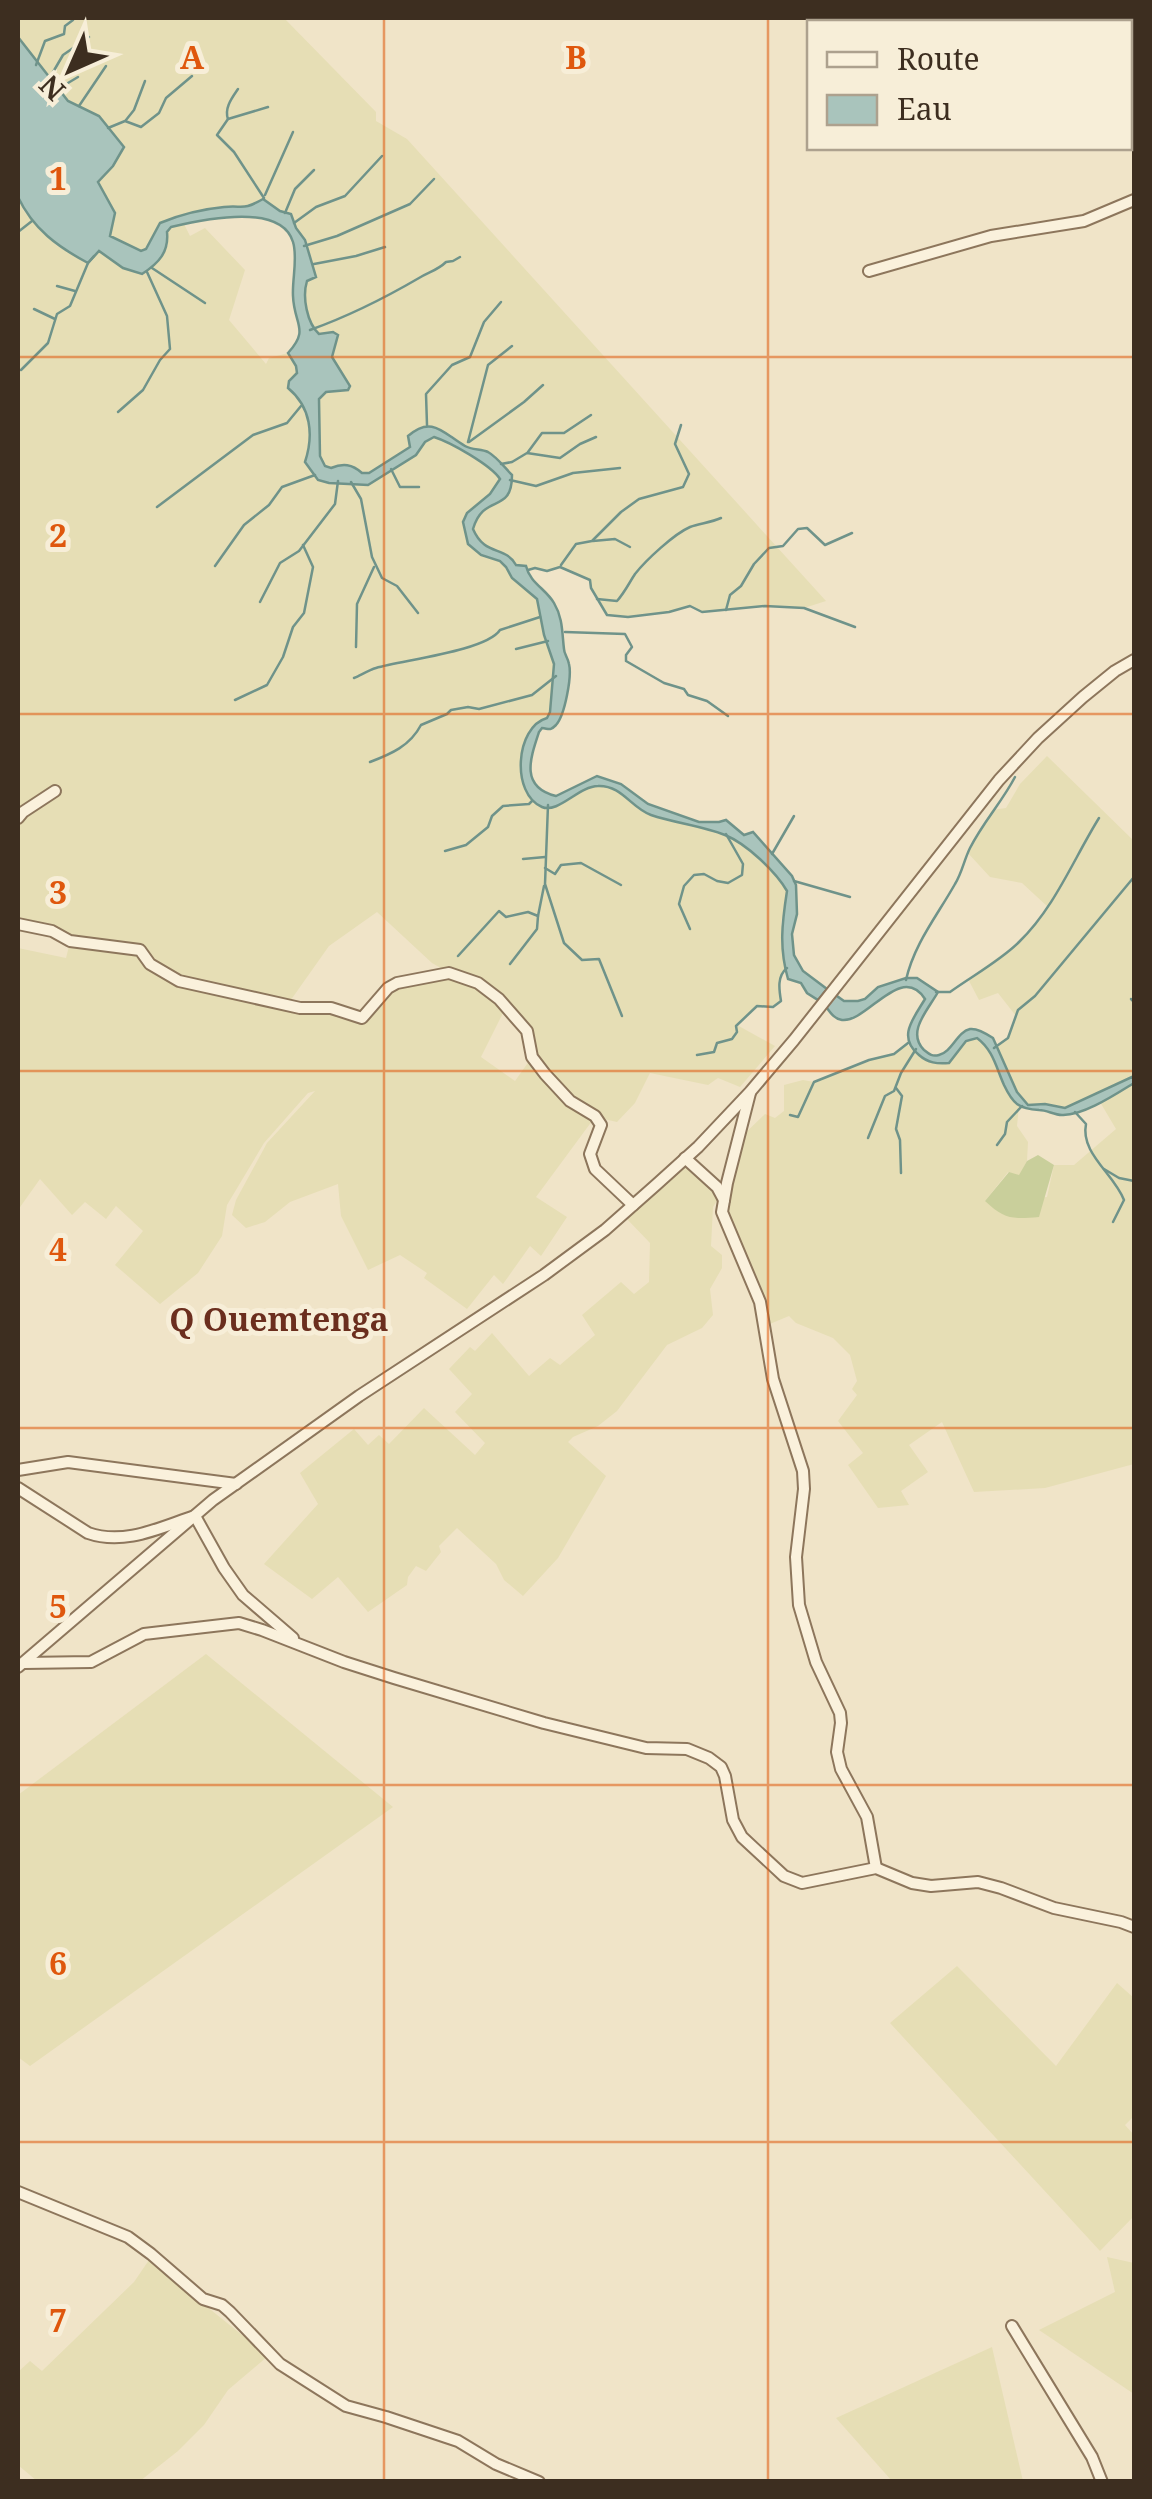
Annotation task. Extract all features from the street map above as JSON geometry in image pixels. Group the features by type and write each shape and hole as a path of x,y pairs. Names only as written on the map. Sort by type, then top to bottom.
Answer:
{"street":[{"path":"869,271 990,236 1084,222 1134,200"},
{"path":"20,1665 236,1484 359,1396 544,1275 634,1205 750,1092 999,780 1082,697 1134,660"},
{"path":"18,818 55,791"},
{"path":"18,924 52,931 70,941 140,950 150,964 179,981 300,1008 331,1008 357,1018 362,1018 388,988 397,984 450,973 478,983 499,999 527,1032 532,1057 545,1074 570,1101 595,1116 601,1125 590,1154 595,1169 634,1205"},
{"path":"750,1092 722,1212 760,1302 773,1379 803,1471 796,1556 798,1606 816,1662 840,1713 837,1752 841,1769 867,1818 876,1868"},
{"path":"685,1158 717,1187 724,1200"},
{"path":"18,1470 68,1462 236,1484"},
{"path":"18,1488 100,1538 128,1538 195,1516"},
{"path":"195,1516 224,1568 244,1594 301,1645"},
{"path":"20,1665 91,1662 144,1634 238,1624 394,1678 544,1723 646,1748 698,1753 722,1767 733,1820 742,1836 784,1876 802,1882 876,1868 912,1883 931,1886 978,1882 1054,1908 1134,1927"},
{"path":"18,2192 128,2238 203,2300 222,2305 280,2364 346,2406 458,2442 539,2482"},
{"path":"1012,2326 1092,2457 1102,2482"}],"shaded area":[{"path":"18,18 284,18 376,112 376,121 407,139 826,601 804,608 765,606 702,612 690,606 628,617 607,615 590,580 560,568 527,570 508,554 498,553 478,541 472,529 477,516 483,508 499,502 512,475 450,434 438,428 408,436 411,446 369,473 325,466 320,456 319,399 325,392 348,390 332,357 337,340 333,332 313,331 305,289 307,281 315,277 305,240 291,214 263,199 249,207 228,206 171,218 160,223 146,249 141,251 109,235 115,213 98,182 113,166 99,116 68,101 18,37"},
{"path":"18,197 23,210 57,246 88,263 99,251 123,268 148,270 162,257 171,227 184,224 190,236 205,228 245,270 229,320 266,364 269,358 288,353 296,366 297,395 311,429 305,462 329,483 368,485 416,455 433,437 488,465 500,480 463,522 481,555 500,561 512,578 537,599 554,664 550,712 531,729 520,759 522,781 561,805 577,792 596,785 613,788 648,814 734,839 779,876 787,891 781,923 785,969 779,988 781,1001 773,1007 757,1006 737,1025 775,1046 740,1087 718,1078 708,1085 650,1073 635,1103 617,1122 595,1117 536,1197 567,1217 541,1256 530,1246 503,1284 494,1275 467,1309 400,1255 368,1270 341,1216 338,1184 290,1202 265,1222 246,1228 232,1215 267,1143 315,1091 308,1093 264,1143 227,1205 222,1236 198,1273 160,1304 115,1265 143,1231 116,1206 106,1219 85,1202 72,1215 40,1179 18,1210 18,948 66,958 70,942 18,924","holes":["377,912 432,963 448,972 388,988 357,1018 288,1004 329,946","506,1007 527,1031 532,1057 515,1081 481,1057"]},
{"path":"1047,756 1134,841 1134,1076 1065,1108 1025,1103 997,1046 1008,1038 1016,1016 998,993 979,1000 968,979 1018,943 1048,907 1022,883 990,877 967,852 992,810 1006,808 1020,784"},
{"path":"977,1037 987,1045 1019,1106 1017,1126 1028,1142 1027,1161 1019,1176 1008,1172 985,1201 1047,1197 1054,1165 1074,1165 1116,1129 1100,1102 1134,1083 1134,1464 1045,1488 974,1492 942,1422 909,1445 928,1472 901,1491 909,1505 878,1508 848,1465 863,1453 838,1421 857,1395 852,1389 857,1381 850,1355 833,1338 796,1323 789,1316 765,1326 722,1212 739,1139 765,1114 775,1118 784,1111 784,1085 803,1080 814,1082 894,1054 907,1044 937,1064"},
{"path":"689,1162 721,1194 713,1207 711,1246 722,1255 722,1268 710,1289 713,1315 702,1328 667,1345 617,1411 568,1442 606,1476 558,1558 523,1596 457,1528 439,1546 441,1552 426,1571 416,1566 407,1585 368,1612 338,1577 312,1599 264,1564 318,1504 300,1473 354,1429 368,1445 379,1435 389,1444 424,1408 475,1455 485,1443 455,1412 472,1394 449,1369 470,1347 475,1351 492,1333 529,1376 550,1358 560,1365 595,1335 582,1315 621,1282 634,1294 649,1282 650,1243 626,1218"},
{"path":"206,1654 393,1807 30,2066 18,2057 18,1795"},
{"path":"957,1966 1056,2066 1117,1983 1134,1998 1134,2116 1125,2125 1134,2135 1134,2216 1100,2251 890,2023"},
{"path":"1107,2257 1134,2263 1134,2394 1039,2330 1115,2292"},
{"path":"149,2260 268,2356 228,2390 204,2425 178,2451 140,2481 37,2481 18,2465 18,2372 30,2361 42,2371 134,2282"},
{"path":"992,2347 1023,2481 892,2481 836,2418"}],"green space":[{"path":"1038,1155 1054,1165 1039,1217 1010,1217 985,1201 1009,1172 1019,1175 1027,1161"}],"water":[{"path":"18,37 68,101 99,116 124,147 98,182 115,213 110,236 141,251 146,249 160,223 191,213 247,206 263,199 291,214 305,240 316,277 307,281 305,302 309,317 319,334 338,335 332,357 350,386 348,390 326,392 319,399 320,456 325,466 347,465 369,473 410,447 408,436 416,430 431,427 468,447 488,452 512,475 507,495 484,511 473,529 483,544 506,555 516,565 526,566 551,598 561,620 570,670 559,720 552,728 539,732 531,762 532,779 545,792 556,796 597,776 621,784 648,804 699,822 726,820 744,835 753,832 796,885 794,955 803,971 827,989 818,1000 801,983 788,979 782,935 787,891 768,867 734,839 651,815 606,787 583,790 555,807 542,807 532,800 522,776 523,747 528,734 550,712 554,664 537,599 512,578 500,561 481,555 468,544 463,522 500,479 470,455 434,437 416,455 368,485 318,480 305,462 310,432 306,413 288,388 297,373 288,353 300,332 293,296 294,248 286,230 273,222 238,217 171,227 162,256 142,274 123,268 99,251 88,263 57,244 31,219 18,197"},
{"path":"917,978 938,992 918,1028 917,1036 924,1050 939,1055 965,1031 985,1033 993,1038 1017,1092 1028,1105 1065,1108 1134,1076 1134,1083 1080,1112 1059,1115 1026,1108 1010,1097 990,1053 977,1038 966,1041 949,1063 929,1061 912,1048 909,1028 925,999 916,989 895,990 862,1013 842,1020 824,1004 834,994 844,1001 865,999 878,987"}],"waterway":[{"path":"36,65 45,41 64,34 65,26 73,20"},
{"path":"49,79 63,55 89,37"},
{"path":"79,106 106,66"},
{"path":"108,128 125,121 141,127 192,76"},
{"path":"58,89 78,77"},
{"path":"126,120 145,81"},
{"path":"228,119 228,107 238,89"},
{"path":"264,198 234,152 217,135 228,119 268,107"},
{"path":"265,195 293,132"},
{"path":"294,223 316,207 345,196 382,156"},
{"path":"285,213 295,189 314,170"},
{"path":"304,246 410,204 434,179"},
{"path":"18,232 32,221"},
{"path":"314,264 385,247"},
{"path":"21,370 48,343 57,314 70,306 94,256"},
{"path":"310,330 366,307 460,257"},
{"path":"152,268 205,303"},
{"path":"118,412 143,390 170,349 167,316 147,272"},
{"path":"57,286 75,291"},
{"path":"427,425 426,394 452,365 470,357 484,322 501,302"},
{"path":"34,309 55,319"},
{"path":"468,442 488,365 512,346"},
{"path":"469,442 543,385"},
{"path":"157,507 253,435 287,423 301,406"},
{"path":"528,452 542,433 564,433 591,415"},
{"path":"561,565 576,544 592,541 639,499 683,487 689,474 675,444 681,425"},
{"path":"501,464 527,453 560,458 596,437"},
{"path":"510,480 536,486 573,473 620,468"},
{"path":"391,469 400,487 419,487"},
{"path":"215,566 244,525 269,505 282,487 315,475"},
{"path":"260,602 280,563 299,551 335,504 338,481"},
{"path":"351,482 361,499 372,557 382,578 397,586 418,613"},
{"path":"597,599 617,601 640,568 668,541 690,527 721,518"},
{"path":"726,610 730,595 741,586 754,564 769,548 783,546 798,529 807,528 825,545 852,533"},
{"path":"593,541 615,539 630,547"},
{"path":"235,700 267,685 283,657 293,627 304,613 313,567 303,545"},
{"path":"356,647 357,604 374,567"},
{"path":"528,570 560,567 590,580 607,615 628,617 690,606 702,612 765,606 804,608 855,627"},
{"path":"354,678 376,668 479,644 500,630 540,617"},
{"path":"565,632 625,634 632,647 626,661 664,683 684,689 688,695 707,701 728,716"},
{"path":"516,649 548,641"},
{"path":"370,762 399,748 421,725 451,710 479,709 532,695 556,676"},
{"path":"906,980 920,942 957,880 970,848 1015,777"},
{"path":"445,851 466,845 488,827 492,816 503,806 532,801"},
{"path":"548,805 545,884 564,943 582,960 599,959 622,1016"},
{"path":"772,854 794,816"},
{"path":"936,992 950,992 1019,942 1053,898 1099,818"},
{"path":"690,929 679,904 684,886 694,875 704,874 728,883 742,875 743,864 726,834"},
{"path":"523,859 545,857"},
{"path":"545,868 555,874 561,865 581,863 621,885"},
{"path":"994,1048 1008,1038 1018,1010 1035,996 1134,877"},
{"path":"794,881 850,897"},
{"path":"458,956 499,911 506,917 528,912 538,916 544,886"},
{"path":"510,964 537,929 538,916"},
{"path":"697,1055 714,1052 717,1043 732,1039 736,1026 757,1006 773,1007 781,1001 780,979 787,968"},
{"path":"1131,999 1134,1002"},
{"path":"790,1115 798,1117 814,1082 894,1054 908,1043"},
{"path":"868,1138 885,1096 894,1091 916,1049"},
{"path":"896,1088 902,1096 896,1129 901,1173"},
{"path":"997,1145 1007,1122 1022,1106"},
{"path":"1075,1112 1086,1124 1093,1154 1124,1200 1113,1222"},
{"path":"1104,1169 1134,1181"}],"district":[{"name":"Q Ouemtenga","path":"279,1318"}]}
